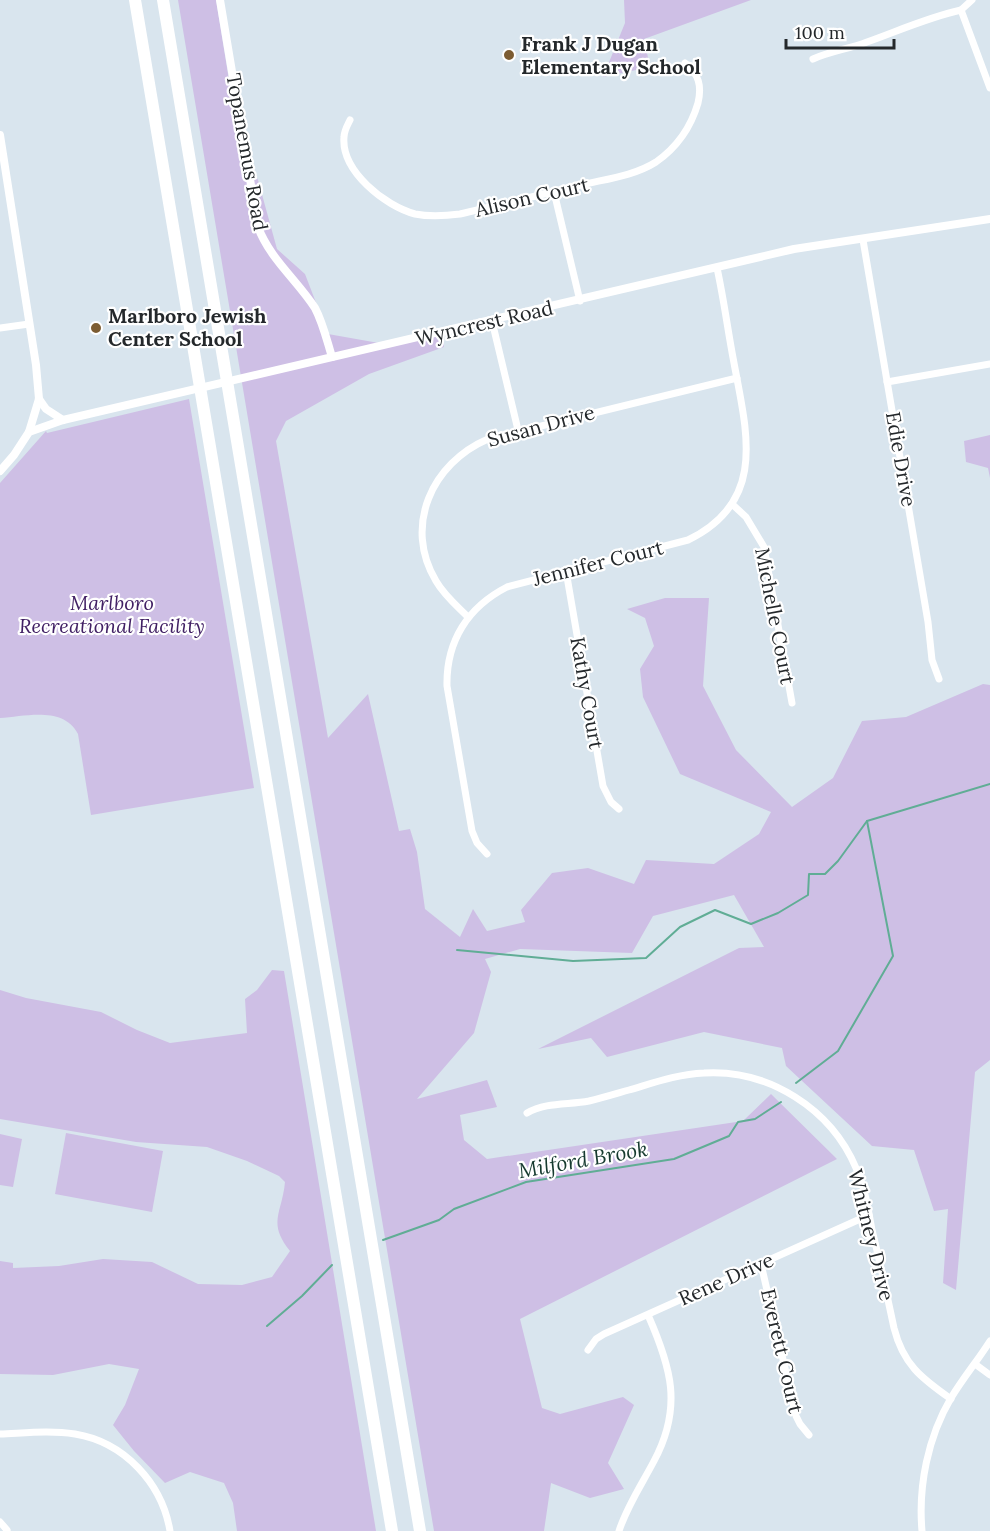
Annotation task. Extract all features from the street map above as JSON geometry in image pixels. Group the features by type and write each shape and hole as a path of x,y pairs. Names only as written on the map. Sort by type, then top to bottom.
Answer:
{"highway":[{"path":"135,0 392,1531"},
{"path":"163,0 420,1531"}],"street":[{"name":"Topanemus Road","path":"220,0 258,227 269,249 314,307 323,326 332,357"},
{"path":"813,59 961,10 972,0"},
{"path":"961,10 990,88"},
{"name":"Alison Court","path":"350,120 344,140 346,152 354,168 373,192 402,210 424,216 448,216 638,171 656,162 672,148 690,123 696,110 700,90 696,74 685,63"},
{"path":"0,135 39,399 29,432 0,471"},
{"path":"554,192 580,301"},
{"name":"Wyncrest Road","path":"29,432 63,420 580,301 794,249 990,219"},
{"name":"Edie Drive","path":"863,240 928,622 932,660 939,679"},
{"name":"Jennifer Court","path":"487,854 477,843 472,831 447,686 448,667 454,639 467,616 489,597 507,587 688,540 709,528 732,504 745,473 747,449 717,268"},
{"path":"492,321 518,430"},
{"path":"0,328 29,324"},
{"path":"888,382 990,364"},
{"name":"Susan Drive","path":"467,616 442,590 429,566 423,538 425,508 438,479 460,454 488,439 518,430 737,378"},
{"path":"39,399 46,409 63,420"},
{"name":"Michelle Court","path":"732,504 746,517 764,548 792,703"},
{"name":"Kathy Court","path":"566,572 603,786 611,802 619,809"},
{"name":"Whitney Drive","path":"527,1113 537,1107 589,1101 683,1075 718,1072 748,1076 795,1096 821,1116 835,1132 856,1168 894,1328 901,1348 918,1375 951,1399"},
{"name":"Rene Drive","path":"588,1350 596,1339 604,1334 869,1215"},
{"name":"Everett Court","path":"761,1264 796,1416 809,1435"},
{"path":"619,1531 629,1506 661,1446 668,1426 671,1406 671,1380 667,1361 648,1315"},
{"path":"922,1531 922,1491 925,1469 934,1437 951,1399 990,1341"},
{"path":"975,1364 990,1375"},
{"path":"0,1434 72,1434 112,1448 135,1464 148,1478 162,1502 170,1531"},
{"path":"0,1522 8,1530"}],"green space":[{"path":"178,0 216,0 240,148 258,180 277,249 305,274 328,334 390,345 442,332 444,347 369,374 286,421 276,441 328,738 368,694 399,831 410,829 417,852 425,909 460,937 473,909 487,931 525,922 521,910 552,873 588,868 634,884 646,860 714,864 759,834 771,812 680,774 643,697 640,669 654,646 645,618 627,609 665,598 709,598 703,686 736,750 792,807 833,778 862,721 906,717 983,684 990,685 990,1060 975,1072 956,1290 943,1283 948,1209 934,1211 914,1150 872,1146 786,1066 782,1048 704,1032 607,1057 591,1038 538,1049 739,948 764,947 734,895 653,916 632,953 520,949 485,959 491,972 474,1033 417,1099 487,1080 497,1107 460,1115 464,1140 487,1159 743,1121 771,1094 837,1159 520,1319 542,1408 560,1414 623,1397 634,1405 608,1463 624,1489 590,1498 551,1483 544,1531 434,1531"},
{"path":"624,0 751,0 644,39 650,67 603,77 625,23"},
{"name":"Marlboro Recreational Facility","path":"189,399 254,788 91,815 78,734 72,725 64,719 44,715 0,718 0,483 46,431 47,433"},
{"path":"990,435 990,478 988,468 966,462 964,441"},
{"path":"272,970 284,971 376,1531 237,1531 233,1503 224,1483 190,1472 165,1483 113,1425 125,1405 139,1369 109,1364 53,1375 0,1374 0,1261 13,1263 13,1268 59,1266 103,1259 152,1262 198,1284 242,1285 272,1277 290,1251 283,1241 278,1225 285,1182 279,1176 247,1161 207,1147 136,1142 0,1119 0,990 26,998 101,1012 170,1043 247,1033 245,999 257,990"},
{"path":"66,1133 163,1151 152,1212 55,1194"},
{"path":"0,1134 22,1139 13,1187 0,1185"}],"waterway":[{"name":"Milford Brook","path":"796,1083 838,1051 893,956 867,821 990,784"},
{"path":"457,950 573,961 646,958 680,927 715,910 751,924 778,913 808,895 809,874 825,874 838,861 867,821"},
{"name":"Milford Brook","path":"383,1240 439,1220 454,1209 526,1182 674,1159 729,1136 738,1122 755,1119 781,1102"},
{"name":"Milford Brook","path":"267,1326 302,1296 332,1265"}],"place":[{"name":"Frank J Dugan Elementary School","path":"509,55"},
{"name":"Marlboro Jewish Center School","path":"96,328"}]}
